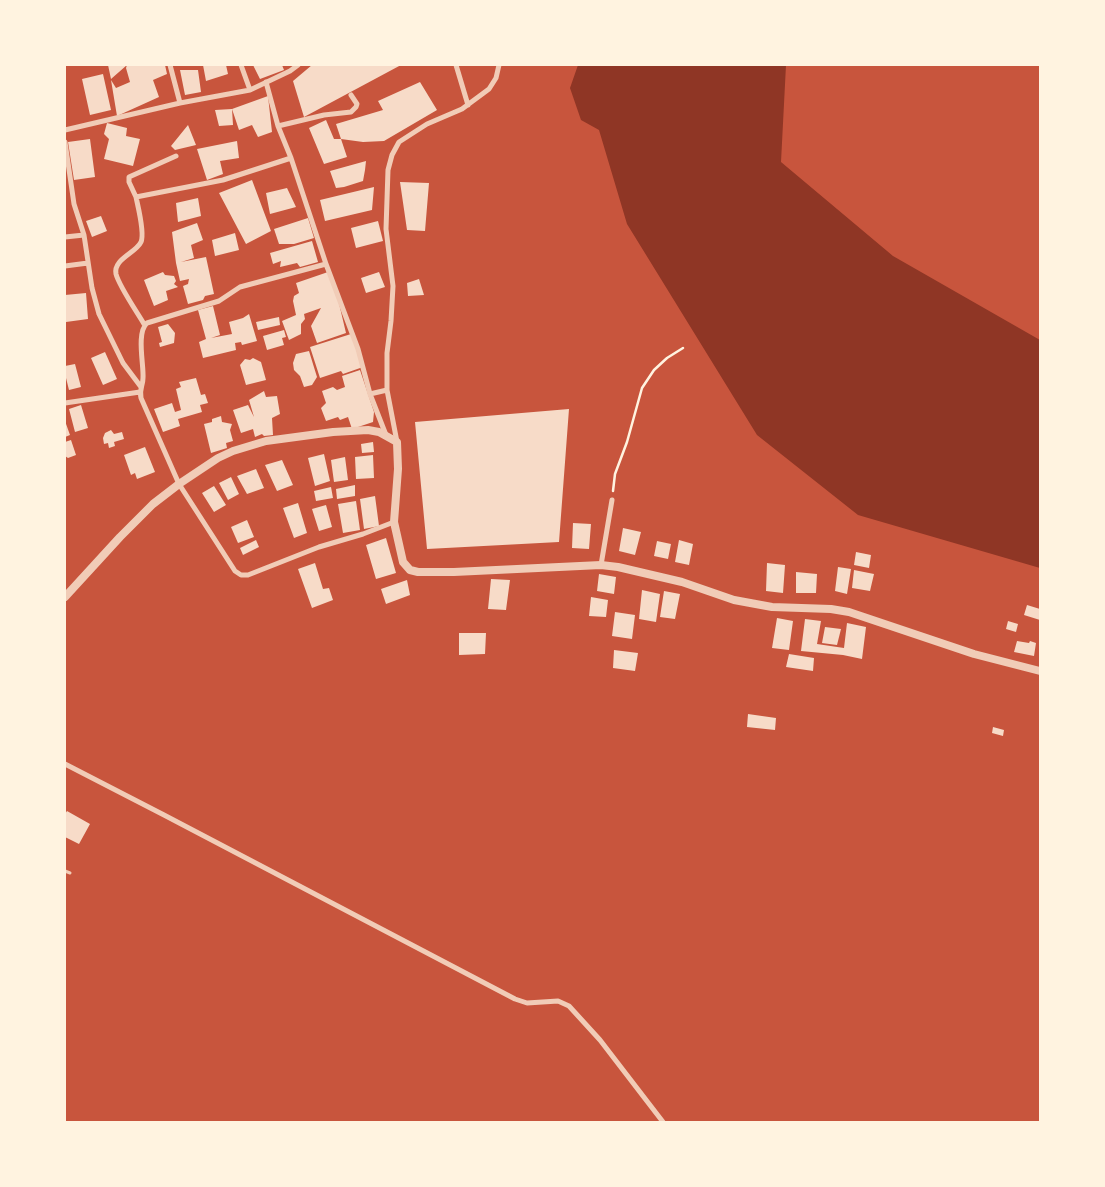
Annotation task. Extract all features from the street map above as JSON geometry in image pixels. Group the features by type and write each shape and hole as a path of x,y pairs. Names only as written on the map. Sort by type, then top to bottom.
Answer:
{"street":[{"path":"170,65 180,103"},
{"path":"241,65 250,90"},
{"path":"456,65 468,105"},
{"path":"499,65 496,78 489,89 462,109 427,124 399,142 392,155 388,170 386,229 393,286 387,354 387,390 397,442 398,469 394,522 404,562 410,570 418,572 454,572 601,565 618,567 682,582 734,600 772,607 831,609 849,612 974,654 1040,671"},
{"path":"65,130 180,103 250,90 296,66"},
{"path":"266,82 278,126 358,349 370,394 386,435"},
{"path":"278,126 324,115 350,112 357,104 351,95"},
{"path":"65,142 74,204 84,235 92,288 99,314 123,363 140,389"},
{"path":"176,156 129,177 129,182 136,197 143,234 141,243 120,262 116,272 120,283 144,324 141,398 179,484 235,571 241,575 248,575 319,547 363,534 394,522"},
{"path":"136,197 223,180 291,158"},
{"path":"65,237 84,235"},
{"path":"65,266 88,263"},
{"path":"144,324 219,301 240,287 326,264"},
{"path":"65,403 140,389"},
{"path":"370,394 387,390"},
{"path":"65,597 153,504 218,458 233,451 266,441 351,430 379,432 397,442"},
{"path":"601,565 612,500"},
{"path":"65,764 514,999 527,1003 558,1000 564,1003 576,1012 600,1040 663,1122"}],"lane":[{"path":"65,871 70,873"}],"path":[{"path":"612,500 614,474 627,442 642,388 654,370 667,358 683,348"}],"shaded area":[{"path":"578,65 786,65 781,162 893,256 1040,340 1040,568 858,515 757,435 627,224 599,130 581,120 570,88"}],"building":[{"path":"108,65 127,65 111,79"},
{"path":"127,65 165,65 167,74 153,80 159,97 117,116 111,80 116,88 130,82 126,68"},
{"path":"203,65 226,65 228,74 206,81"},
{"path":"253,65 282,65 284,70 260,79"},
{"path":"312,65 401,65 304,117 293,81"},
{"path":"180,70 198,70 201,92 185,95"},
{"path":"103,74 111,110 90,115 82,79"},
{"path":"420,82 437,110 384,141 363,142 341,139 336,124 383,110 378,101"},
{"path":"268,96 272,132 258,137 252,125 239,130 232,109"},
{"path":"232,109 233,125 219,126 215,110"},
{"path":"326,120 334,139 341,139 347,157 324,164 309,128"},
{"path":"107,123 127,128 126,136 140,139 133,166 104,159 109,139 104,134"},
{"path":"188,125 196,145 175,150 171,146"},
{"path":"90,139 95,177 74,180 68,142"},
{"path":"237,141 239,158 220,161 223,174 207,180 197,149"},
{"path":"366,161 363,181 336,188 330,171"},
{"path":"252,180 271,231 246,244 219,193"},
{"path":"400,182 429,183 425,231 407,230"},
{"path":"374,187 372,210 325,221 320,200"},
{"path":"287,188 296,207 270,214 266,193"},
{"path":"198,198 201,216 178,222 176,203"},
{"path":"101,216 107,231 92,237 86,221"},
{"path":"308,218 314,238 294,244 279,244 274,229"},
{"path":"378,221 383,241 356,248 351,228"},
{"path":"197,223 203,240 191,245 194,258 181,262 206,257 214,294 205,296 203,300 188,304 183,286 188,284 189,279 180,281 172,232"},
{"path":"235,233 239,250 215,256 212,240"},
{"path":"312,241 318,262 300,267 297,263 280,267 281,261 273,264 270,253"},
{"path":"163,272 165,275 174,276 176,281 174,284 178,287 166,291 168,300 154,306 144,280"},
{"path":"328,272 337,295 346,333 317,343 311,326 321,308 304,314 305,319 301,324 301,334 289,340 282,321 296,315 293,301 294,296 299,293 296,283"},
{"path":"379,272 385,287 366,293 361,278"},
{"path":"419,279 424,295 408,296 407,283"},
{"path":"86,293 88,319 66,322 65,295"},
{"path":"213,306 220,335 211,338 232,334 229,322 249,314 257,341 242,345 241,342 235,343 236,350 203,358 199,342 206,339 198,310"},
{"path":"279,317 280,325 258,330 256,322"},
{"path":"168,324 175,333 174,343 160,347 159,343 162,342 158,327"},
{"path":"284,330 286,337 282,338 284,345 267,350 263,336"},
{"path":"351,334 363,367 343,374 341,371 320,378 310,347"},
{"path":"309,351 317,377 312,385 304,387 300,376 294,370 293,363 296,354"},
{"path":"105,352 117,379 103,385 91,358"},
{"path":"253,358 261,362 266,380 246,385 240,365 245,359 250,360"},
{"path":"75,364 81,387 69,390 65,366"},
{"path":"360,370 374,412 373,422 352,429 348,417 340,420 338,417 326,421 321,408 326,403 322,391 333,387 337,390 345,387 342,376"},
{"path":"196,378 201,395 205,394 208,403 200,405 202,412 178,419 180,426 163,432 154,409 172,403 175,412 181,410 176,389 181,387 179,382"},
{"path":"264,391 266,397 277,396 280,414 272,418 273,435 264,436 262,434 255,437 253,429 241,433 233,410 248,405 254,417 249,400"},
{"path":"81,405 88,428 75,432 69,409"},
{"path":"569,409 559,542 427,549 415,422"},
{"path":"221,416 222,422 232,424 230,430 233,441 226,443 227,448 211,453 204,424 212,422 212,419"},
{"path":"65,421 70,435 65,437"},
{"path":"111,430 114,434 122,432 124,439 114,442 115,446 109,448 108,443 104,444 103,438 105,433"},
{"path":"71,440 76,455 68,458 65,456 65,442"},
{"path":"373,442 374,452 362,453 361,444"},
{"path":"145,447 155,472 137,479 135,473 131,475 124,455"},
{"path":"324,454 330,481 315,486 308,458"},
{"path":"373,455 374,478 356,479 355,457"},
{"path":"345,457 348,480 334,482 331,460"},
{"path":"282,460 293,485 277,491 265,465"},
{"path":"256,469 264,488 247,494 237,476"},
{"path":"231,477 239,494 228,500 219,483"},
{"path":"355,485 355,496 337,499 336,489"},
{"path":"214,486 226,505 214,512 202,493"},
{"path":"331,487 333,498 316,501 314,491"},
{"path":"375,496 379,526 364,529 360,499"},
{"path":"356,501 360,530 343,533 338,504"},
{"path":"298,503 307,533 294,538 283,508"},
{"path":"326,505 332,527 319,531 312,509"},
{"path":"247,520 254,537 238,543 231,527"},
{"path":"573,523 591,524 589,549 572,548"},
{"path":"623,528 641,532 635,555 619,551"},
{"path":"386,538 396,573 376,579 366,545"},
{"path":"256,540 259,547 243,555 240,548"},
{"path":"679,540 693,544 689,565 675,562"},
{"path":"657,541 671,544 668,559 654,556"},
{"path":"856,552 871,555 869,568 854,565"},
{"path":"315,563 323,589 329,588 333,600 312,608 298,569"},
{"path":"767,563 785,565 783,593 766,591"},
{"path":"838,567 851,569 847,594 835,591"},
{"path":"854,570 874,574 870,591 852,588"},
{"path":"796,572 817,574 816,593 796,593"},
{"path":"599,574 616,577 614,594 597,591"},
{"path":"491,579 510,580 506,610 488,609"},
{"path":"407,580 410,595 386,604 381,589"},
{"path":"642,590 660,594 656,622 639,619"},
{"path":"664,591 680,594 675,619 660,617"},
{"path":"591,597 608,600 606,617 589,616"},
{"path":"1027,605 1040,609 1040,620 1024,615"},
{"path":"615,612 635,615 632,639 612,636"},
{"path":"777,618 793,621 789,650 772,648"},
{"path":"805,619 821,621 817,644 844,648 847,623 866,627 862,659 801,651"},
{"path":"1008,621 1018,624 1016,632 1006,629"},
{"path":"825,627 841,629 837,645 822,643"},
{"path":"459,633 486,633 485,654 459,655"},
{"path":"1017,641 1036,643 1034,656 1014,652"},
{"path":"614,650 638,653 635,671 613,668"},
{"path":"789,654 814,658 813,671 786,667"},
{"path":"748,714 776,718 775,730 747,727"},
{"path":"993,727 1004,730 1003,736 992,733"},
{"path":"67,811 90,824 79,844 65,837 65,814"}]}
